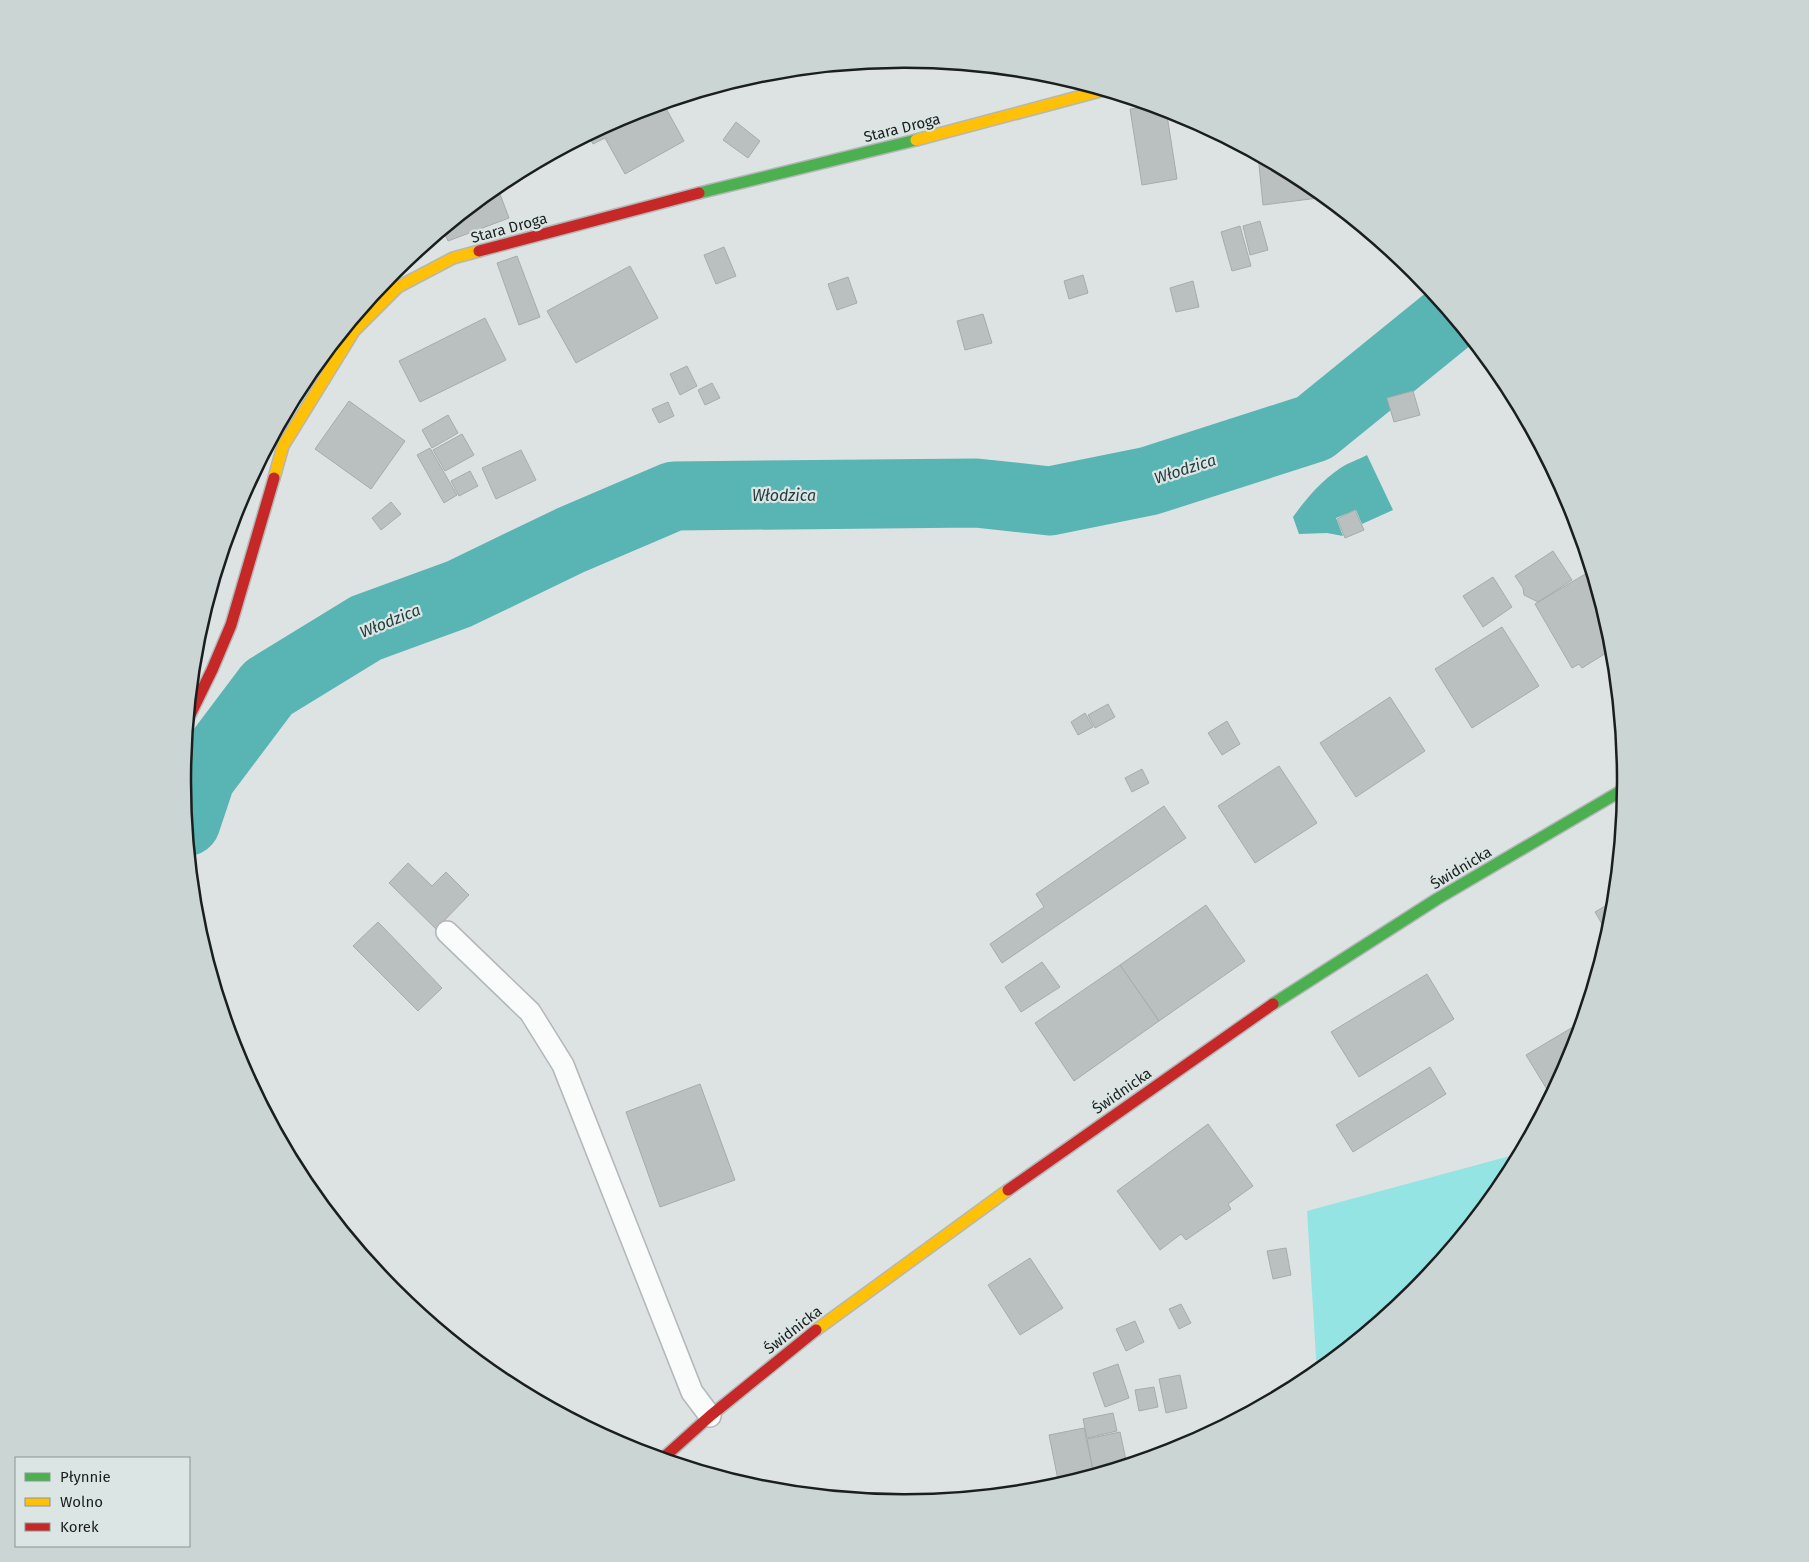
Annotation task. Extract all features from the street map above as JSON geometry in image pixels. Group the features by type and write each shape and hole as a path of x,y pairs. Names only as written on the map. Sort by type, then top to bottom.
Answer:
{"street":[{"name":"Stara Droga","path":"196,702 231,625 283,446 354,331 398,287 453,258 740,182 950,132 1093,93"},
{"name":"Świdnicka","path":"667,1454 710,1416 820,1327 1037,1168 1254,1016 1437,899 1617,793"}],"lane":[{"path":"447,932 530,1012 562,1065 692,1392 710,1416"}],"shaded area":[{"path":"1367,455 1393,510 1362,524 1356,510 1336,518 1343,536 1327,533 1299,534 1293,517 1308,497 1339,469"},
{"path":"1511,1156 1471,1215 1409,1286 1339,1347 1316,1363 1307,1211"}],"building":[{"path":"666,108 684,141 625,174 605,138 593,144 591,140"},
{"path":"1141,108 1167,118 1177,179 1142,185 1130,109"},
{"path":"736,122 760,141 748,158 723,140"},
{"path":"1259,162 1316,198 1263,205"},
{"path":"500,194 509,218 448,241 445,235"},
{"path":"1260,221 1268,250 1250,255 1243,226"},
{"path":"1240,226 1251,266 1232,271 1221,232"},
{"path":"724,247 736,276 716,284 704,255"},
{"path":"517,256 540,317 519,325 497,263"},
{"path":"630,266 658,318 576,363 547,311"},
{"path":"1083,275 1088,293 1069,299 1064,281"},
{"path":"848,277 857,303 837,310 828,284"},
{"path":"1193,281 1199,307 1176,312 1170,288"},
{"path":"983,314 992,343 965,350 957,321"},
{"path":"485,318 506,360 420,402 399,361"},
{"path":"687,366 697,386 680,395 670,374"},
{"path":"712,383 720,398 705,405 698,390"},
{"path":"1413,391 1420,415 1394,422 1387,398"},
{"path":"349,401 405,441 371,489 315,449"},
{"path":"668,402 674,416 659,423 652,409"},
{"path":"448,415 458,433 432,448 422,430"},
{"path":"462,434 474,455 445,471 433,450"},
{"path":"430,448 457,495 444,503 417,455"},
{"path":"521,450 536,480 496,499 482,468"},
{"path":"470,471 478,486 459,496 451,481"},
{"path":"391,502 401,514 381,530 372,518"},
{"path":"1355,510 1364,530 1345,538 1337,519"},
{"path":"1553,551 1572,580 1538,602 1524,595 1523,588 1515,576"},
{"path":"1587,573 1594,596 1606,653 1582,668 1579,664 1572,668 1535,604"},
{"path":"1493,577 1512,607 1483,627 1463,596"},
{"path":"1502,627 1539,686 1472,728 1435,669"},
{"path":"1390,697 1425,751 1356,797 1320,743"},
{"path":"1108,704 1115,717 1095,728 1088,715"},
{"path":"1085,713 1093,727 1078,735 1071,722"},
{"path":"1227,721 1240,744 1222,755 1208,733"},
{"path":"1279,766 1317,823 1255,863 1218,806"},
{"path":"1142,769 1149,783 1132,792 1125,778"},
{"path":"1164,806 1186,838 1002,963 990,944 1044,907 1036,894"},
{"path":"408,863 432,886 446,872 469,895 436,929 389,883"},
{"path":"1206,905 1245,961 1159,1021 1120,965"},
{"path":"1607,905 1603,925 1595,912"},
{"path":"378,922 442,988 418,1011 353,946"},
{"path":"1042,962 1060,987 1021,1012 1005,987"},
{"path":"1120,965 1159,1021 1074,1081 1035,1023"},
{"path":"1427,974 1454,1019 1359,1077 1331,1032"},
{"path":"1574,1026 1547,1090 1526,1055"},
{"path":"1430,1067 1446,1094 1353,1152 1336,1125"},
{"path":"700,1084 735,1180 660,1207 626,1112"},
{"path":"1208,1124 1253,1186 1228,1204 1231,1209 1186,1240 1181,1234 1160,1250 1117,1191"},
{"path":"1286,1248 1291,1275 1273,1279 1267,1251"},
{"path":"1030,1258 1063,1308 1020,1335 988,1285"},
{"path":"1181,1304 1191,1323 1179,1329 1169,1309"},
{"path":"1135,1321 1144,1342 1126,1351 1116,1329"},
{"path":"1118,1364 1129,1398 1105,1407 1093,1373"},
{"path":"1180,1375 1187,1408 1166,1413 1159,1379"},
{"path":"1154,1387 1158,1407 1139,1411 1135,1390"},
{"path":"1113,1413 1117,1431 1087,1438 1083,1419"},
{"path":"1084,1428 1093,1469 1058,1478 1049,1435"},
{"path":"1120,1432 1126,1459 1093,1469 1087,1439"}],"waterway":[{"name":"Włodzica","path":"192,804 201,777 268,688 366,628 459,594 571,540 674,496 976,493 1050,501 1149,481 1314,428 1448,319"}],"traffic: fast":[{"path":"699,193 916,140"},
{"path":"1273,1004 1437,899 1617,793"}],"traffic: slow":[{"path":"916,140 1093,93"},
{"path":"274,478 283,446 354,331 398,287 453,258 479,251"},
{"path":"816,1330 1008,1190"}],"traffic: jam":[{"path":"479,251 699,193"},
{"path":"196,703 231,625 274,478"},
{"path":"1008,1190 1273,1004"},
{"path":"667,1454 710,1416 816,1330"}]}
